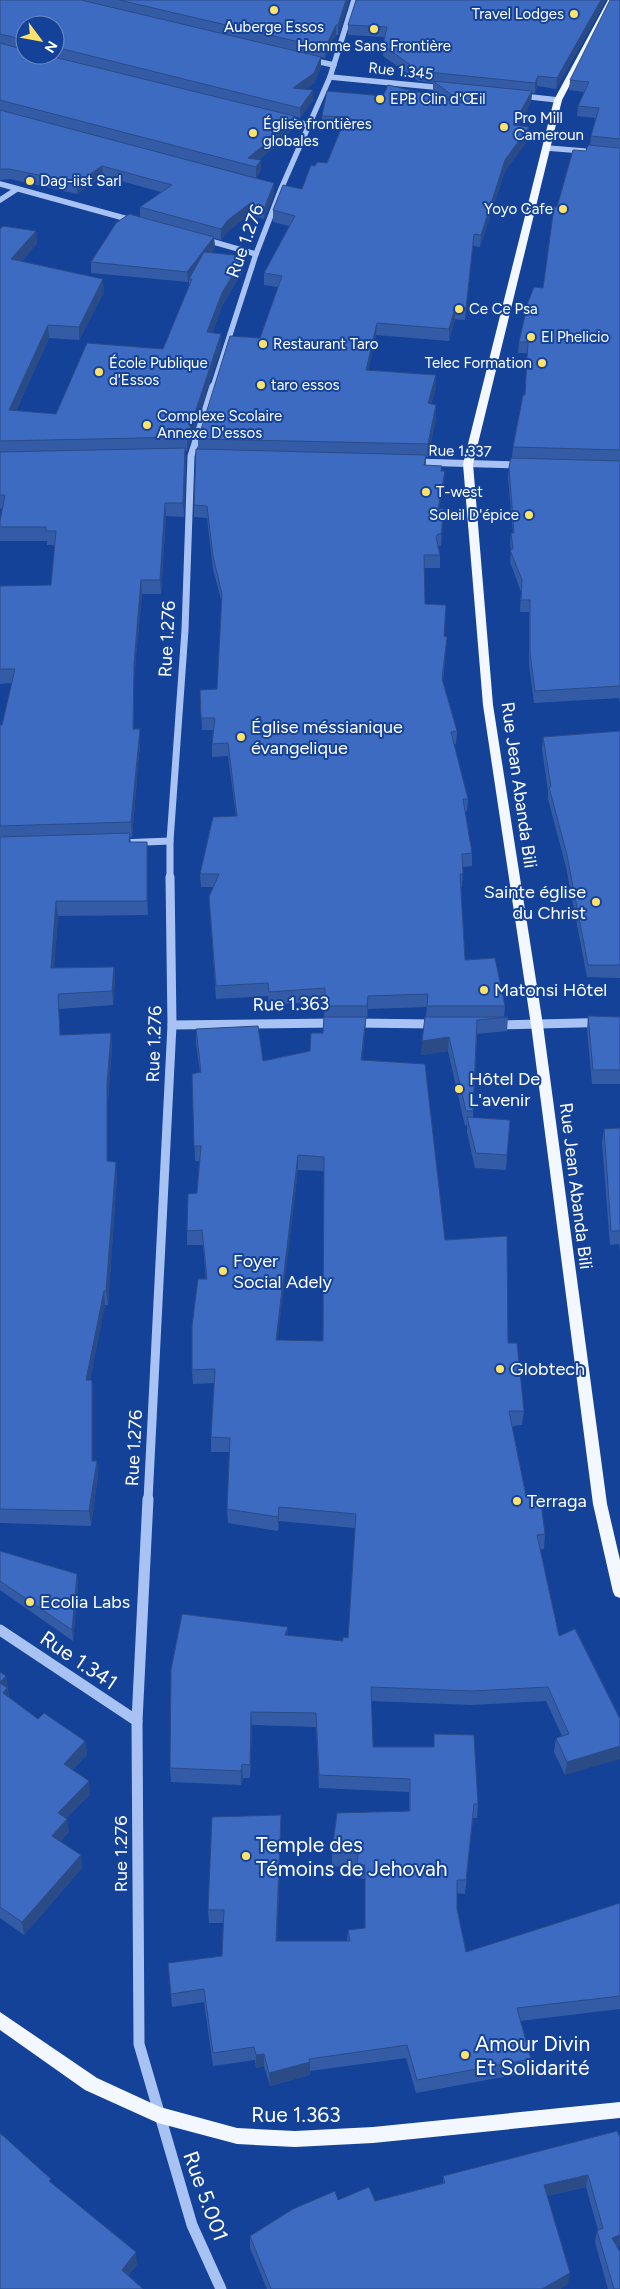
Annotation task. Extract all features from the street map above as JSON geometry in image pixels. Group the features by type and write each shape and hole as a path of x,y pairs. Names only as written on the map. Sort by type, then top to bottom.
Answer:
{"main road":[{"name":"Rue Jean Abanda Bili","path":"611,0 558,100 468,464 488,705 537,1025 600,1504 620,1592"},
{"name":"Rue 1.363","path":"0,2020 91,2084 158,2115 237,2136 295,2139 373,2135 620,2110"}],"street":[{"name":"Rue 1.276","path":"158,2115 139,2044 137,1721 172,1025 170,841 185,630 191,456 256,254 281,189 330,77 354,0"},
{"path":"306,59 334,65"},
{"name":"Rue 1.345","path":"330,77 449,89"},
{"path":"519,96 558,100"},
{"path":"281,118 309,125"},
{"path":"547,148 592,152"},
{"path":"0,184 142,223"},
{"path":"272,186 281,189"},
{"path":"0,200 17,189"},
{"path":"199,238 256,254"},
{"path":"181,456 200,457"},
{"name":"Rue 1.337","path":"409,462 525,465"},
{"path":"114,843 170,841"},
{"path":"488,1025 620,1022"},
{"name":"Rue 1.363","path":"172,1025 448,1024"},
{"name":"Rue 1.341","path":"0,1630 137,1721"},
{"name":"Rue 5.001","path":"158,2115 192,2225 221,2289"}],"building":[{"path":"0,0 81,0 321,57 314,73 293,88 313,90 300,108 65,49 65,15 15,15 15,38 0,34"},
{"path":"119,0 346,0 338,25 336,25 325,48"},
{"path":"356,0 601,0 557,78 538,76 535,83 418,71 383,45 387,27 348,25"},
{"path":"610,0 620,0 620,139 591,136 599,108 578,106 589,82 570,80"},
{"path":"0,43 15,47 15,65 65,65 65,60 294,116 284,129 248,158 261,160 256,167 0,100"},
{"path":"433,81 532,91 513,125 529,127 505,160 481,235 474,234 466,308 455,307 449,329 377,323 366,370 436,375 428,403 436,405 428,444 198,439 230,336 260,338 282,276 264,273 295,216 273,210 283,185 302,189 311,165 315,166 317,162 327,163 346,117 322,116 327,91 383,96 388,85 463,103"},
{"path":"0,110 274,183 264,209 249,204 228,220 221,229 140,207 172,185 102,166 77,183 9,169 0,169"},
{"path":"588,145 620,148 620,450 513,447 523,395 525,395 528,342 519,342 528,302 534,287 543,288 554,207 557,207 573,150 586,151"},
{"path":"129,214 214,237 187,272 91,262 116,223"},
{"path":"3,226 36,231 11,259 103,279 79,327 48,325 9,410 56,414 87,343 163,349 192,279 189,279 204,252 244,256 222,293 207,332 221,334 187,437 0,441 0,229"},
{"path":"185,448 183,503 165,503 160,580 141,580 134,664 133,729 140,729 131,822 0,826 0,725 2,725 15,669 0,669 0,586 51,585 56,531 46,531 46,527 0,527 5,495 0,495 0,452"},
{"path":"196,449 426,455 424,465 442,466 441,471 445,471 438,509 444,509 441,534 438,534 436,537 440,555 424,555 425,604 446,605 444,636 447,637 442,679 457,731 451,732 468,799 463,799 472,853 462,854 463,874 460,874 465,960 495,958 505,1006 427,1006 428,994 368,996 367,1006 325,1006 325,988 269,992 268,983 216,986 209,897 219,874 200,874 213,817 237,816 228,743 212,744 215,718 201,718 200,690 217,689 222,594 213,556 207,506 194,505"},
{"path":"511,458 620,461 620,686 535,691 530,653 530,600 521,600 522,580 510,550 513,549 511,533 514,533 509,467"},
{"path":"620,731 620,965 588,965 567,855 549,787 551,787 543,737"},
{"path":"130,833 129,842 147,842 147,901 56,901 51,968 114,967 112,991 58,994 60,1035 111,1033 107,1085 107,1161 116,1162 106,1291 104,1291 86,1380 92,1380 92,1461 97,1461 89,1511 0,1509 0,837"},
{"path":"588,1016 620,1017 620,1070 593,1070"},
{"path":"324,1017 366,1017 361,1060 425,1064 445,1240 507,1236 508,1343 517,1343 524,1411 509,1411 526,1496 540,1495 545,1534 537,1535 559,1636 575,1629 620,1719 620,1746 567,1762 556,1738 569,1734 548,1687 472,1691 371,1687 373,1747 434,1747 434,1734 474,1735 478,1804 474,1804 466,1880 457,1880 457,1909 466,1952 620,1903 620,1996 517,2008 531,2059 417,2080 407,2045 309,2059 310,2062 269,2073 264,2054 256,2055 254,2047 213,2053 204,1989 171,1994 168,1963 222,1956 224,1910 208,1910 212,1817 281,1815 276,1941 350,1941 348,1930 365,1928 365,1865 357,1864 358,1854 332,1852 337,1813 410,1811 410,1779 319,1775 316,1713 251,1712 250,1765 242,1764 241,1771 170,1768 171,1670 182,1614 288,1627 285,1635 343,1641 343,1637 348,1638 356,1514 279,1507 278,1517 227,1509 230,1438 211,1437 215,1369 192,1370 192,1326 198,1279 207,1279 202,1230 187,1231 188,1194 197,1193 201,1146 194,1146 192,1074 201,1072 196,1029 258,1026 263,1061 310,1051 311,1033 323,1033","holes":["298,1155 324,1157 323,1341 276,1340"]},
{"path":"425,1017 508,1017 477,1020 473,1111 466,1111 449,1037 422,1041"},
{"path":"467,1117 510,1120 507,1155 476,1153"},
{"path":"620,1128 620,1231 611,1231 604,1129"},
{"path":"0,1551 77,1574 72,1630 0,1581"},
{"path":"0,1672 6,1676 0,1682"},
{"path":"0,1683 7,1688 3,1693 38,1719 44,1713 85,1741 64,1764 89,1781 58,1813 67,1819 52,1836 81,1855 22,1922 0,1907"},
{"path":"617,2131 620,2137 620,2235 612,2238 620,2252 620,2289 614,2289 597,2231 603,2228 588,2175 544,2185 570,2273 542,2289 271,2289 250,2236 293,2209 335,2191 338,2200 369,2187 375,2201 445,2183 443,2176"},
{"path":"0,2133 51,2179 49,2181 136,2252 122,2270 143,2289 0,2289"}],"place":[{"name":"Auberge Essos","path":"274,10"},
{"name":"Travel Lodges","path":"574,14"},
{"name":"Homme Sans Frontière","path":"374,29"},
{"name":"EPB Clin d'Œil","path":"380,99"},
{"name":"Pro Mill Cameroun","path":"504,127"},
{"name":"Église frontières globales","path":"253,133"},
{"name":"Dag-iist Sarl","path":"30,181"},
{"name":"Yoyo Cafe","path":"563,209"},
{"name":"Ce Ce Psa","path":"459,309"},
{"name":"El Phelicio","path":"531,337"},
{"name":"Restaurant Taro","path":"263,344"},
{"name":"Telec Formation","path":"542,363"},
{"name":"École Publique d'Essos","path":"99,372"},
{"name":"taro essos","path":"261,385"},
{"name":"Complexe Scolaire Annexe D'essos","path":"147,425"},
{"name":"T-west","path":"426,492"},
{"name":"Soleil D'épice","path":"529,515"},
{"name":"Église méssianique évangelique","path":"241,737"},
{"name":"Sainte église du Christ","path":"596,902"},
{"name":"Matonsi Hôtel","path":"484,990"},
{"name":"Hôtel De L'avenir","path":"459,1089"},
{"name":"Foyer Social Adely","path":"223,1271"},
{"name":"Globtech","path":"500,1369"},
{"name":"Terraga","path":"517,1501"},
{"name":"Ecolia Labs","path":"30,1602"},
{"name":"Temple des Témoins de Jehovah","path":"246,1856"},
{"name":"Amour Divin Et Solidarité","path":"465,2055"}]}
